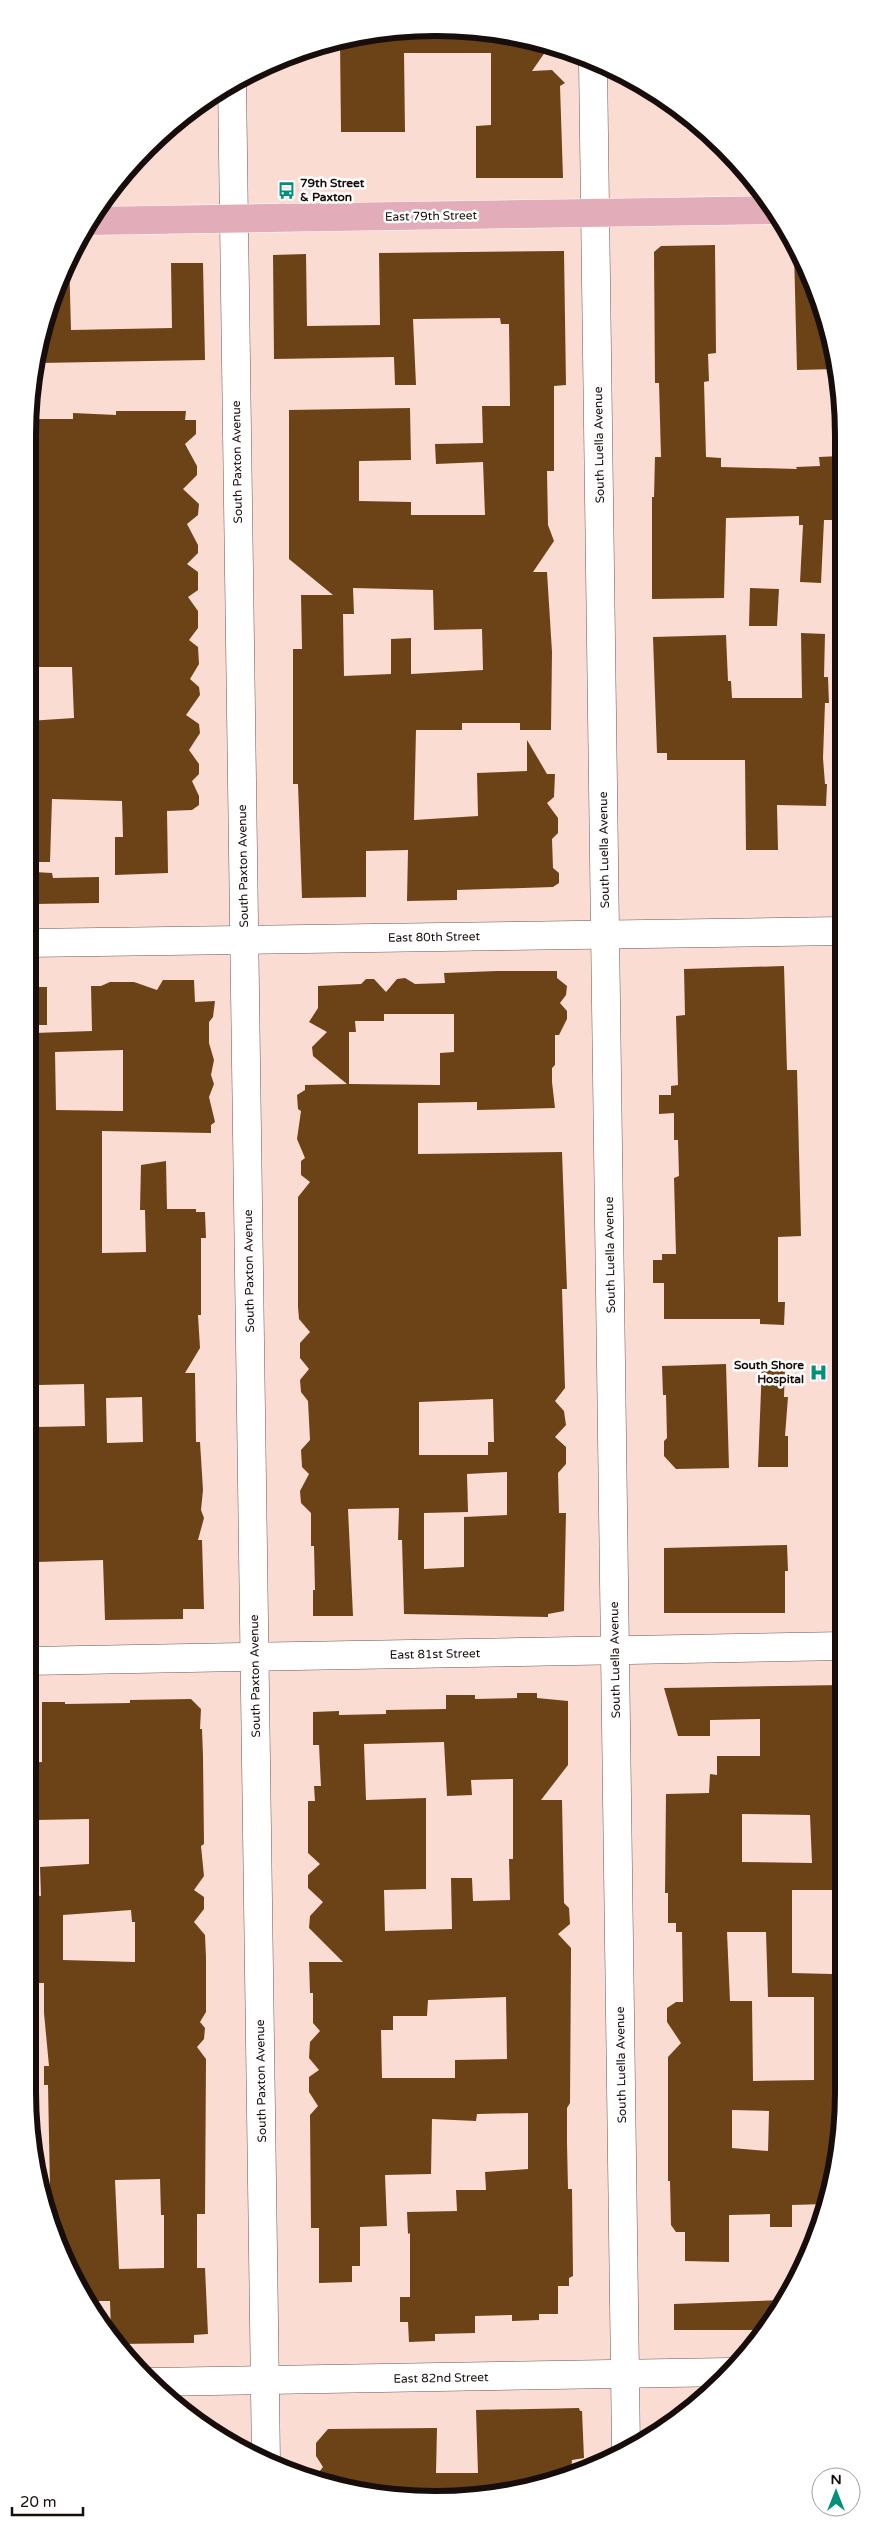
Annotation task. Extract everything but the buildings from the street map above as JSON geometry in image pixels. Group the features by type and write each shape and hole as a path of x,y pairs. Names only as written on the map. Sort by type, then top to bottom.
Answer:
{"main road":[{"name":"East 79th Street","path":"100,221 764,210"}],"street":[{"name":"South Luella Avenue","path":"593,69 626,2442"},
{"name":"South Paxton Avenue","path":"232,92 266,2453"},
{"name":"East 80th Street","path":"36,943 835,930"},
{"name":"East 81st Street","path":"36,1661 835,1646"},
{"name":"East 82nd Street","path":"161,2382 720,2372"}],"place":[{"name":"79th Street & Paxton","path":"286,190"},
{"name":"South Shore Hospital","path":"818,1372"}]}
